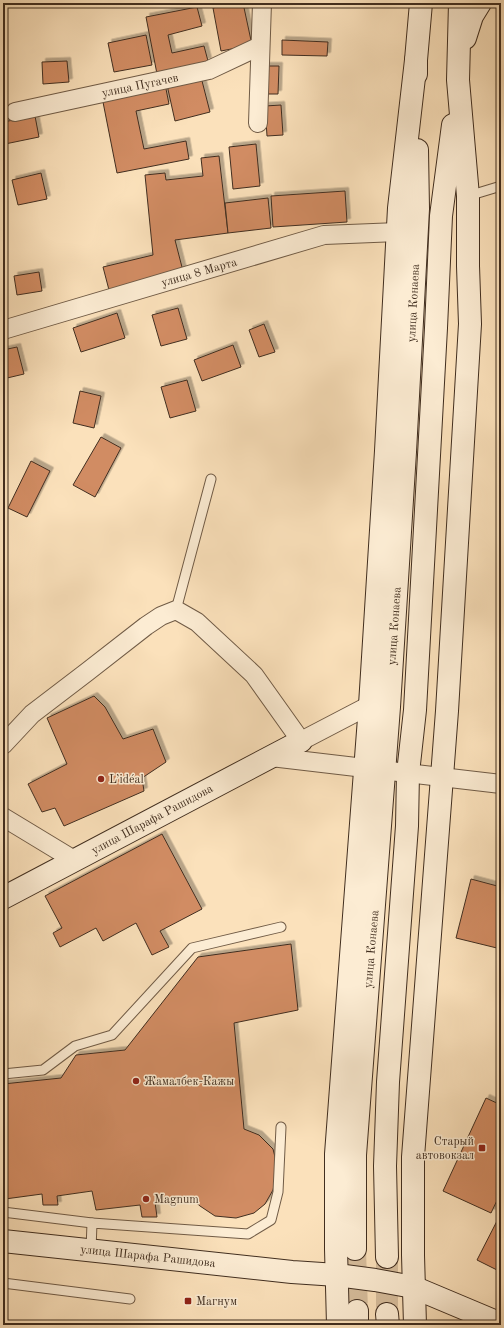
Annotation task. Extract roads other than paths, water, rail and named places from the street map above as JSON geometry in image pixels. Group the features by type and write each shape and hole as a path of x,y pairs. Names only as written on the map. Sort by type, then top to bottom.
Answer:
{"main road":[{"name":"улица Конаева","path":"355,1249 355,1155 375,770 406,452 418,209 416,60 421,3"},
{"name":"улица Конаева","path":"387,1257 386,1166 388,1082 406,833 408,773 416,702 435,359 441,216 458,80 460,3"},
{"path":"459,58 472,16 480,3"},
{"path":"338,1325 336,1154 375,770 370,705 399,208 416,60"},
{"name":"улица Конаева","path":"415,1320 413,1287 413,1157 447,710 470,324 468,196 458,80"},
{"name":"улица Шарафа Рашидова","path":"3,898 301,741"},
{"name":"улица Шарафа Рашидова","path":"3,1241 375,1280 413,1287 501,1324"}],"street":[{"path":"258,123 262,3"},
{"name":"улица Пугачев","path":"15,112 209,70 260,46"},
{"name":"улица 8 Марта","path":"3,330 324,235 398,232"},
{"path":"3,745 32,714 146,626 161,616 176,610 197,622 254,674 301,741 370,705"},
{"path":"271,757 501,784"},
{"path":"3,817 74,860"}],"lane":[{"path":"468,196 501,186"},
{"path":"176,610 211,479"},
{"path":"3,1074 43,1070 75,1046 112,1035 192,948 281,927"},
{"path":"3,1212 92,1223 248,1234 271,1220 278,1192 281,1127"},
{"path":"91,1250 92,1223"},
{"path":"3,1283 130,1299"}],"tunnel":[{"path":"355,1249 357,1311"},
{"path":"387,1257 387,1314"}],"place":[{"name":"L’idéal","path":"101,779"},
{"name":"Жамалбек-Кажы","path":"136,1081"},
{"name":"Старый автовокзал","path":"482,1148"},
{"name":"Magnum","path":"146,1199"},
{"name":"Магнум","path":"188,1301"}]}
